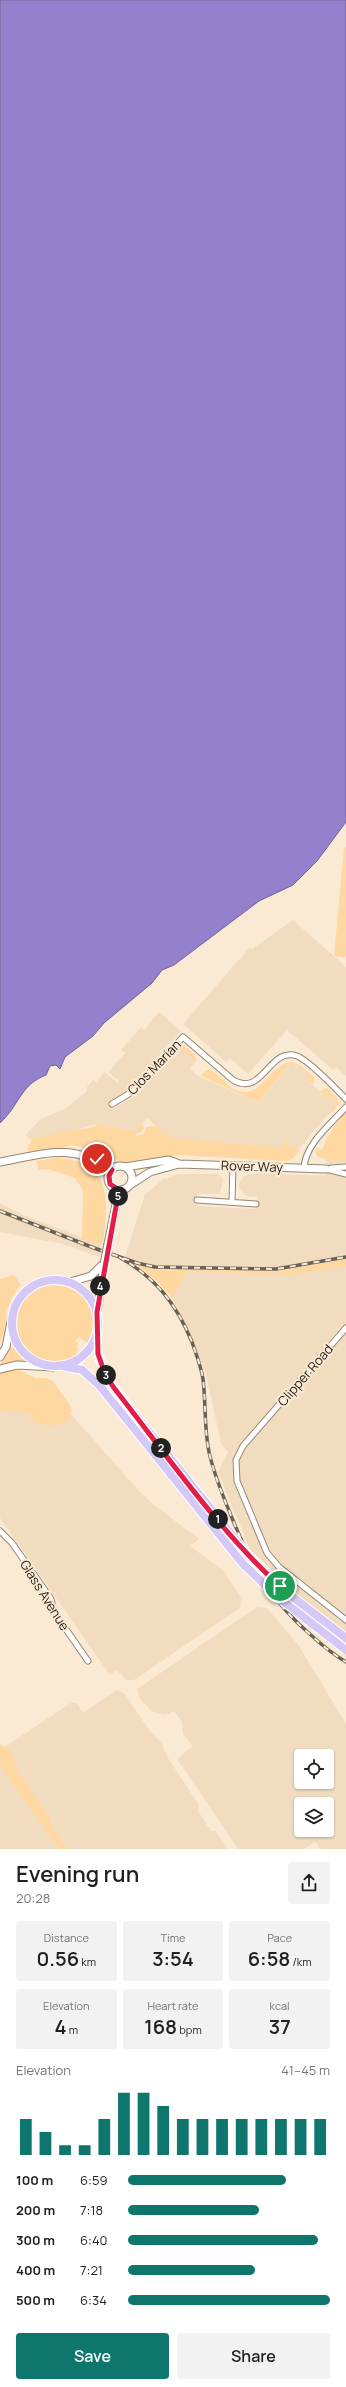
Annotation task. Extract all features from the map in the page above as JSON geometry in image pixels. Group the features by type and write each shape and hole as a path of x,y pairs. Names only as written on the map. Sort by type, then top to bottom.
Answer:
{"main road":[{"path":"346,1638 294,1598 241,1548 114,1388 105,1374 98,1354 97,1312 88,1295 70,1282 50,1280 30,1287 16,1303 12,1317 13,1335 21,1351 32,1360 57,1366 74,1367 82,1370 100,1385 243,1564 279,1598 346,1650"},
{"path":"57,1366 80,1358 97,1335"}],"street":[{"name":"Clos Marian","path":"112,1104 132,1092 183,1037 232,1080 240,1084 247,1084 258,1080 281,1057 296,1056 304,1060 346,1098"},
{"path":"304,1168 305,1158 310,1149 346,1107"},
{"path":"0,1162 71,1152 97,1159 112,1170"},
{"name":"Rover Way","path":"125,1167 169,1160 179,1164"},
{"name":"Rover Way","path":"129,1186 150,1172 179,1164 326,1169"},
{"path":"232,1202 233,1165"},
{"path":"118,1166 125,1167 132,1176 129,1186 119,1190 110,1184 109,1176 112,1170 118,1166"},
{"path":"326,1169 346,1167"},
{"path":"326,1169 346,1174"},
{"path":"97,1312 104,1264 119,1190"},
{"path":"197,1200 256,1204"},
{"path":"70,1282 91,1276 104,1264"},
{"path":"0,1356 6,1347 12,1317"},
{"name":"Clipper Road","path":"346,1328 243,1446 236,1460 236,1474 241,1494 265,1548 272,1560 346,1620"},
{"path":"0,1369 17,1365 57,1366"},
{"name":"Glass Avenue","path":"0,1531 12,1543 47,1595 54,1612 88,1661"}],"shaded area":[{"path":"0,0 346,0 346,822 317,861 293,885 259,901 174,965 162,970 152,983 104,1023 93,1036 65,1057 60,1069 56,1065 50,1066 46,1075 37,1079 25,1090 12,1110 0,1123"},
{"path":"346,847 346,957 334,956 344,849"},
{"path":"293,920 346,967 346,1076 336,1067 333,1070 287,1030 248,1074 230,1058 226,1062 183,1024 250,947 252,949"},
{"path":"159,1012 181,1031 129,1091 112,1101 113,1109 137,1095 179,1047 195,1062 190,1069 198,1076 258,1102 290,1065 294,1063 310,1076 307,1080 319,1091 320,1095 323,1092 337,1104 299,1149 296,1146 293,1149 285,1143 282,1147 170,1138 147,1118 136,1131 96,1124 36,1143 25,1135 41,1119 66,1108 87,1091 87,1087 93,1080 96,1082 105,1072 117,1083 119,1081 108,1072 125,1053 121,1050 141,1027 144,1030"},
{"path":"181,1046 187,1048 195,1055 196,1063 179,1047"},
{"path":"292,1062 300,1065 315,1078 313,1084 307,1080 310,1076 294,1063 292,1066 289,1065 258,1102 201,1076 206,1070 211,1070 232,1088 245,1092 259,1086 277,1068"},
{"path":"327,1088 337,1098 339,1103 334,1111 327,1116 337,1104 323,1092 319,1094 320,1091"},
{"path":"343,1114 346,1114 346,1161 317,1156 315,1151 319,1148 322,1150 328,1136"},
{"path":"143,1123 144,1128 135,1136 144,1134 146,1127 156,1126 171,1138 281,1147 285,1142 293,1149 296,1146 300,1151 292,1159 286,1161 179,1155 146,1159 129,1163 119,1161 100,1151 72,1145 61,1149 29,1152 27,1149 33,1138 40,1138 89,1128 96,1126 96,1124 136,1131"},
{"path":"326,1153 346,1155 346,1643 282,1594 274,1579 254,1559 218,1472 228,1452 221,1443 206,1374 188,1329 172,1298 164,1288 147,1272 125,1257 145,1194 164,1179 180,1174 218,1174 223,1179 220,1194 197,1194 197,1206 256,1209 257,1197 246,1196 239,1188 239,1183 244,1176 257,1173 325,1176"},
{"path":"56,1158 75,1160 88,1166 97,1175 103,1186 106,1199 106,1214 102,1245 82,1239 83,1190 75,1178 48,1169 39,1170 36,1161"},
{"path":"0,1203 21,1214 78,1236 102,1243 99,1257 63,1244 0,1232"},
{"path":"346,1259 346,1266 293,1275 187,1271 172,1298 155,1279 135,1264 163,1269 282,1271"},
{"path":"14,1275 21,1285 8,1307 5,1328 0,1343 0,1279"},
{"path":"49,1285 64,1286 77,1292 85,1299 92,1316 93,1322 88,1343 79,1337 75,1341 79,1344 76,1347 78,1349 77,1354 63,1362 62,1359 61,1362 44,1360 30,1353 21,1342 17,1330 18,1316 23,1303 33,1292"},
{"path":"10,1348 14,1348 25,1361 0,1366"},
{"path":"16,1368 35,1378 46,1378 53,1381 69,1404 72,1411 69,1419 57,1425 46,1426 36,1421 27,1412 0,1410 0,1372"},
{"path":"0,1405 64,1418 71,1414 139,1491 154,1505 199,1539 190,1546 224,1571 241,1598 240,1608 134,1680 126,1680 117,1670 110,1675 0,1518"},
{"path":"257,1607 267,1608 299,1646 346,1724 346,1849 321,1849 315,1842 304,1849 238,1849 177,1759 193,1746 183,1734 182,1722 174,1711 165,1715 151,1711 139,1697 137,1689"},
{"path":"117,1690 124,1693 150,1731 161,1742 168,1758 199,1805 198,1811 211,1831 216,1831 228,1849 0,1849 0,1750 71,1703 77,1703 83,1713"},
{"path":"0,1744 11,1751 17,1770 49,1816 52,1827 67,1849 59,1849 0,1765"}],"railway":[{"path":"0,1211 94,1248 137,1263 155,1267 276,1269 346,1257"},
{"path":"119,1257 154,1282 171,1303 186,1328 200,1365 203,1379 206,1434 211,1461 239,1536 255,1568 285,1610 324,1647 346,1662"}],"route":[{"path":"97,1159 112,1170 109,1176 110,1184 119,1190 99,1292 97,1335 98,1354 101,1366 114,1388 241,1548 280,1586"}]}
